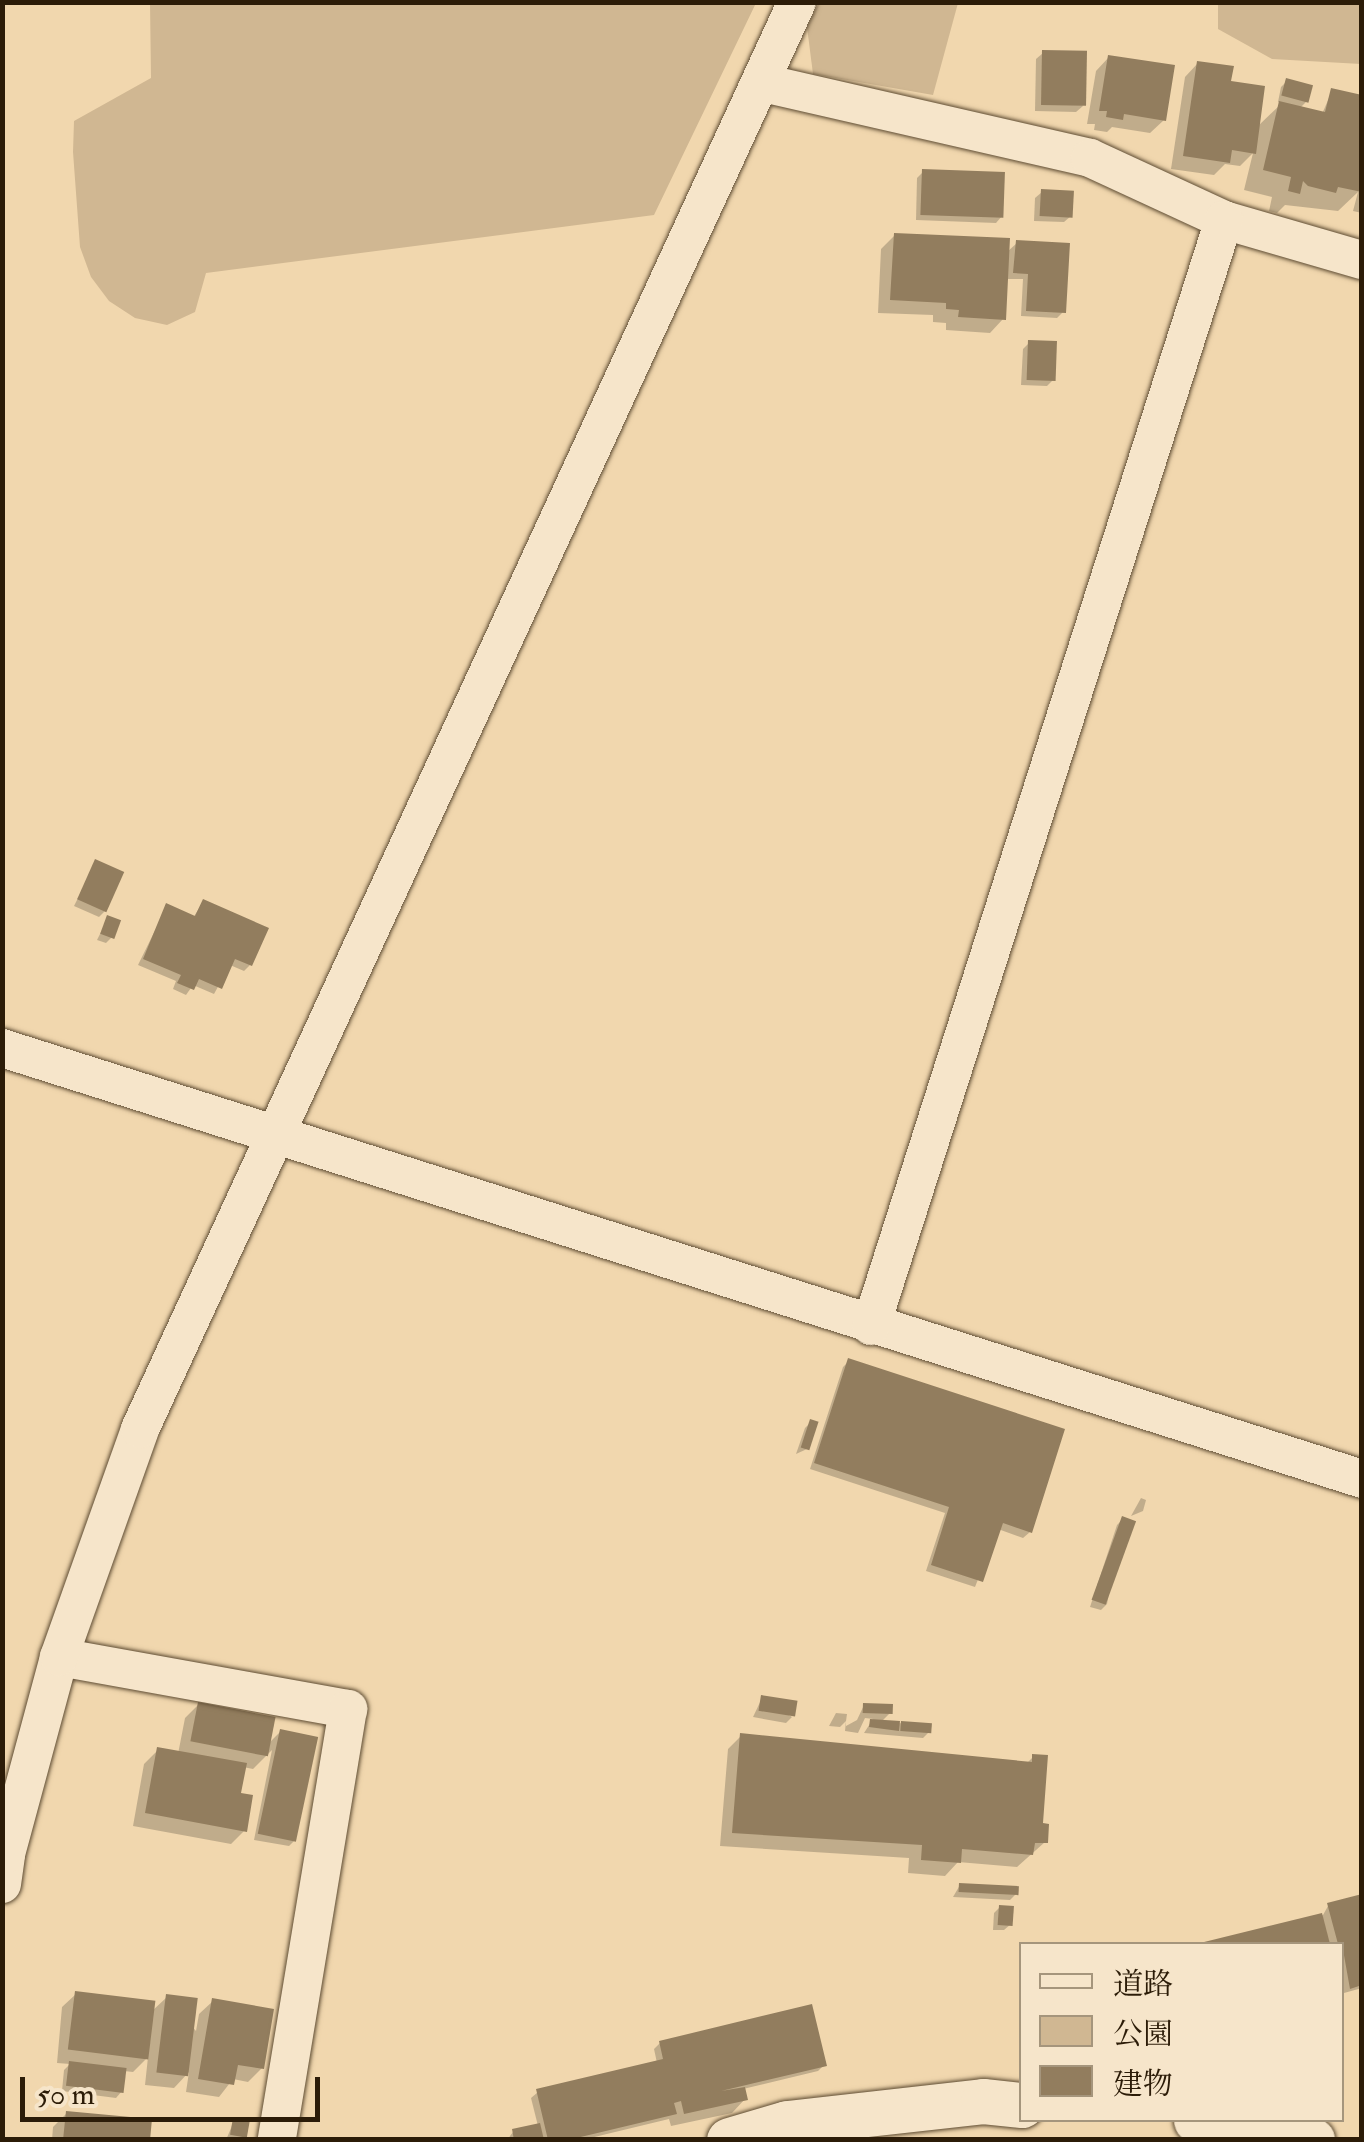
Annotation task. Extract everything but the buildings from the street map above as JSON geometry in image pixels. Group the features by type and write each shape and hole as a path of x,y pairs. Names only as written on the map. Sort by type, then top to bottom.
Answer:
{"street":[{"path":"2,1884 6,1854 59,1657 140,1429 764,83 797,2"},
{"path":"764,83 1090,158 1224,220 1362,260"},
{"path":"871,1326 1224,220"},
{"path":"2,1048 871,1326 1362,1478"},
{"path":"59,1657 348,1709 276,2140"},
{"path":"729,2140 786,2123 983,2101 1019,2104"},
{"path":"1208,2122 1312,2140"}],"green space":[{"path":"150,2 756,3 654,215 206,273 195,312 167,325 135,318 109,301 91,277 80,247 73,152 74,121 151,78"},
{"path":"819,3 958,3 933,95 813,74 807,27"},
{"path":"1218,3 1361,3 1361,64 1272,59 1218,29"}]}
